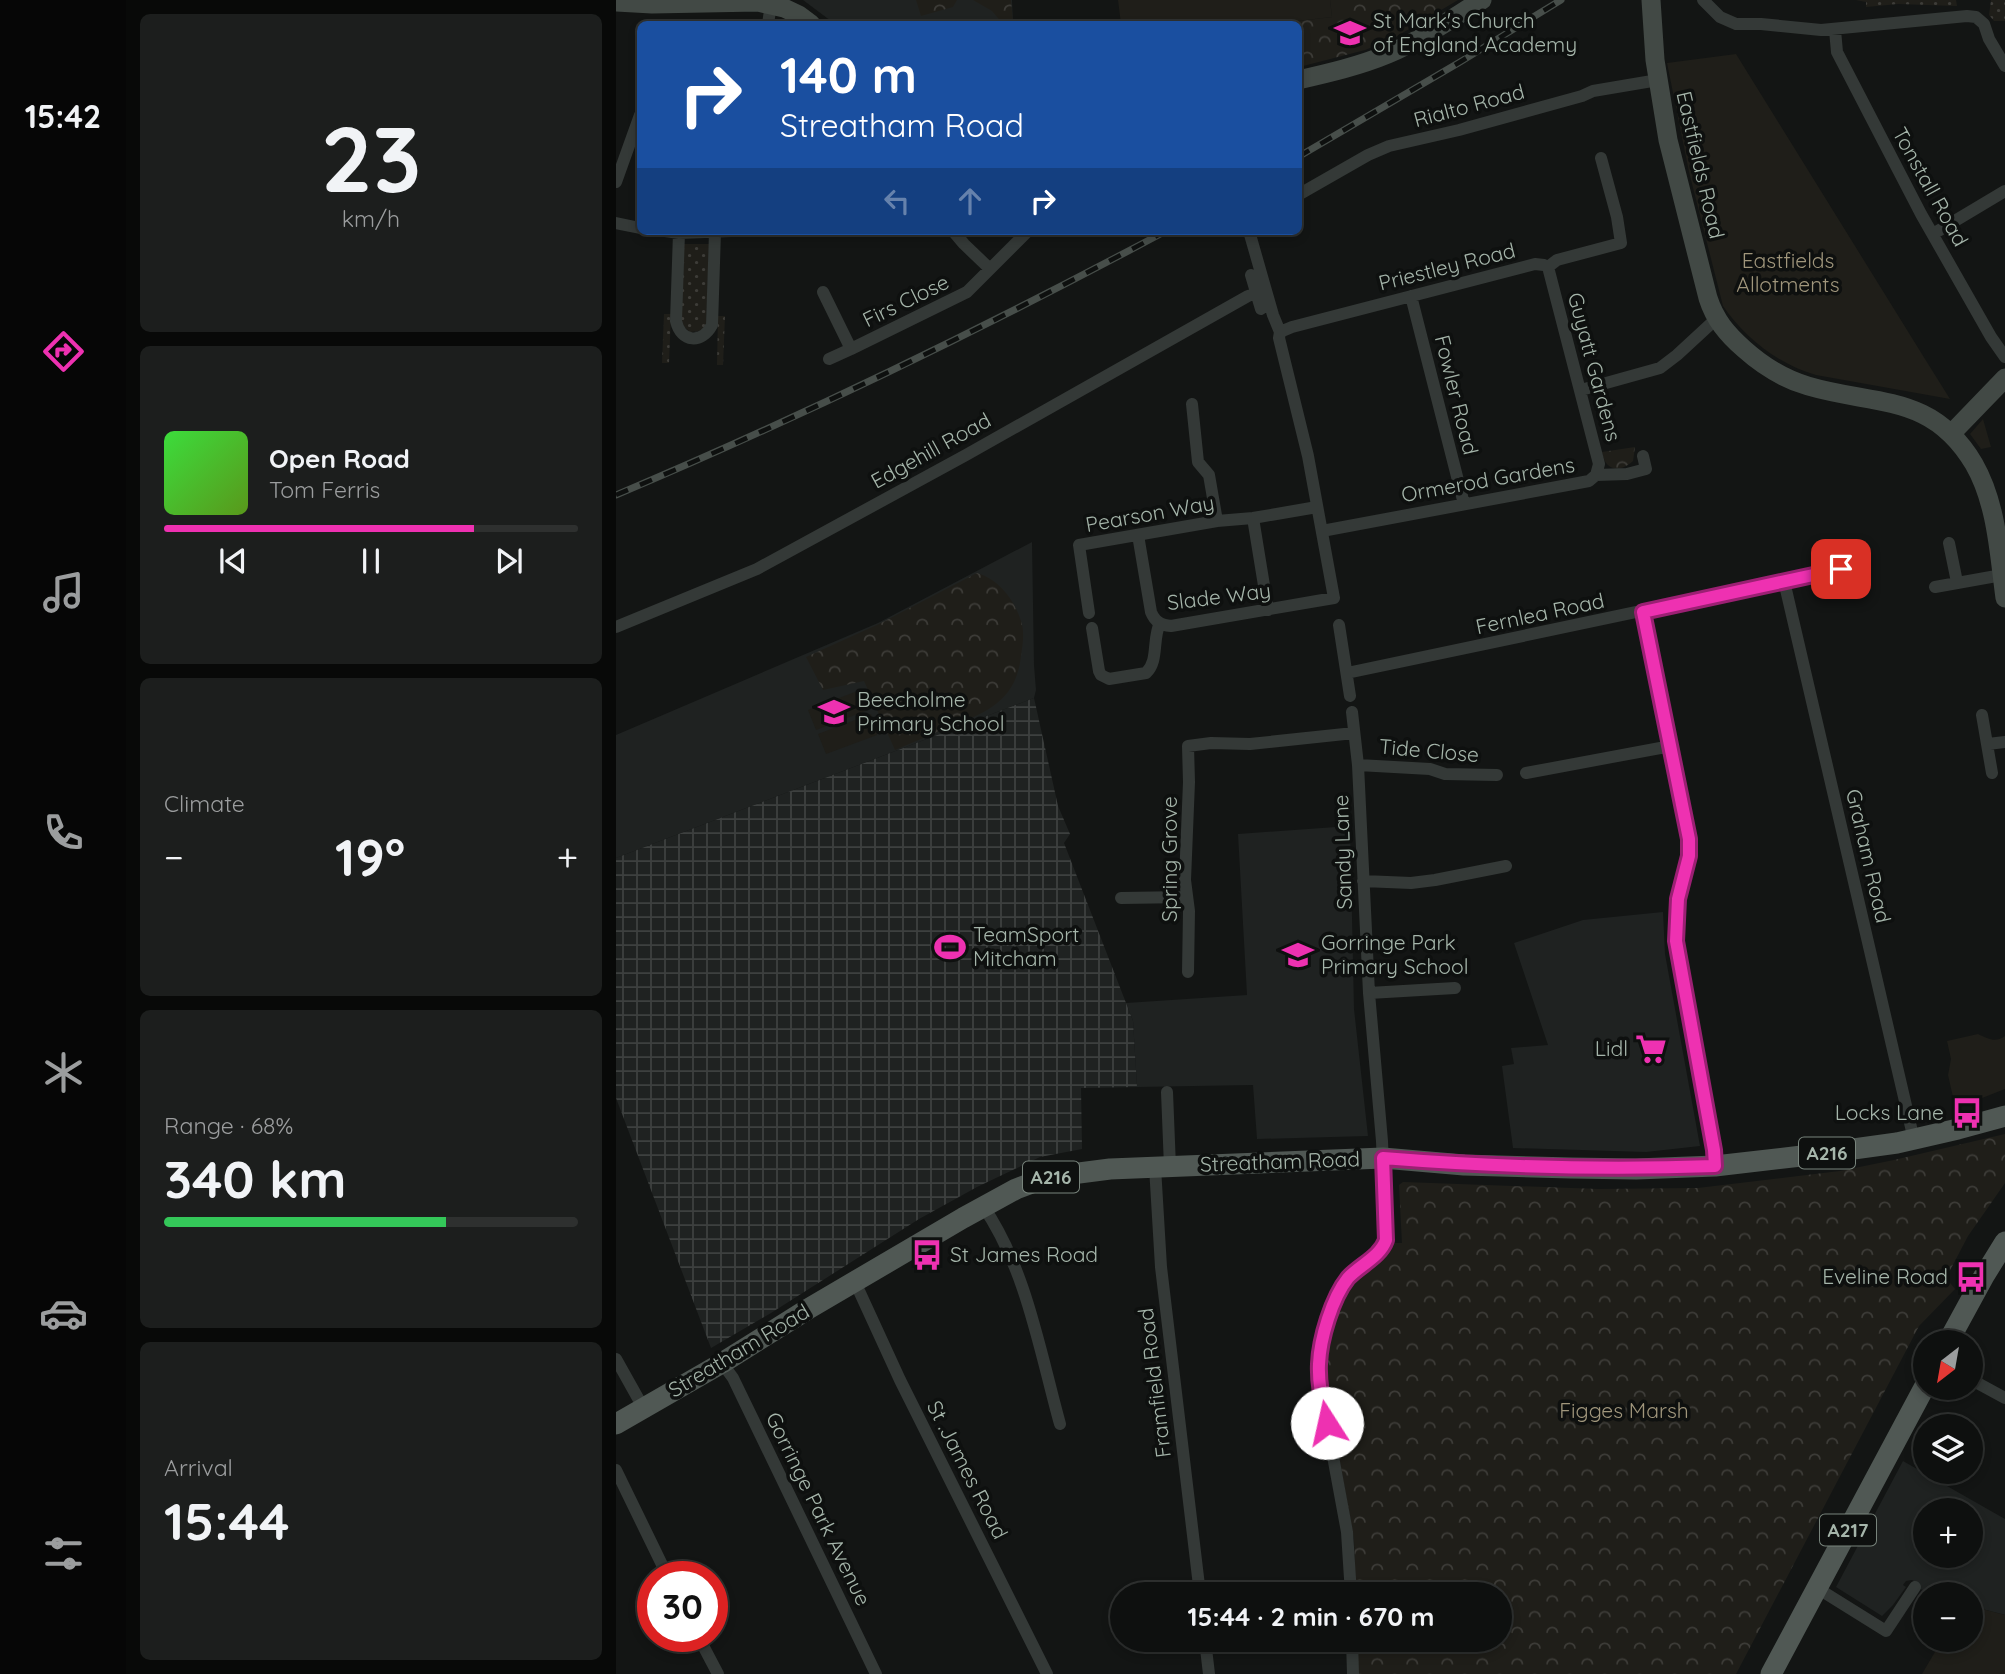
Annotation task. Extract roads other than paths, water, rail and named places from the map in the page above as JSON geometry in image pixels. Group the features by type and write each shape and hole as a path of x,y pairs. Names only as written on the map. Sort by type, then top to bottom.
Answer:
{"main road":[{"name":"Streatham Road","path":"616,1424 983,1206 1048,1177 1110,1169 1163,1167 1461,1164 1636,1169 1715,1166 1914,1139 2005,1116"},
{"path":"1955,1330 2005,1242"},
{"name":"A217","path":"1771,1674 1917,1400"}],"street":[{"path":"1302,79 1387,54 1413,42 1482,0"},
{"name":"Eastfields Road","path":"1651,0 1655,60 1677,177 1708,298 1716,319 1751,355 1785,377 1813,387 1904,406 1924,414 1951,434 1964,448 1978,471 1999,514 2005,598"},
{"path":"1703,0 1720,17 1736,24 1835,30 1976,17 1984,24 1989,39 2005,66"},
{"path":"616,2 652,4 739,1 771,4 807,21"},
{"path":"768,21 771,4"},
{"name":"Tonstall Road","path":"1835,30 1837,52 1921,214 2005,357"},
{"name":"Rialto Road","path":"1302,193 1367,155 1389,146 1459,130 1582,96 1593,90 1658,80"},
{"path":"616,182 637,123"},
{"name":"Priestley Road","path":"1280,332 1535,264 1548,267 1557,260 1621,243 1601,158"},
{"path":"1933,234 2005,191"},
{"path":"616,223 637,227"},
{"path":"679,235 676,321 680,331 688,338 694,339 707,334 712,325 715,235"},
{"path":"956,235 990,269"},
{"name":"Firs Close","path":"823,292 850,349 958,298 973,287 1024,235"},
{"path":"1250,235 1256,271 1256,293 1261,309"},
{"name":"Guyatt Gardens","path":"1548,267 1599,464 1596,475"},
{"path":"1256,271 1280,332 1279,338 1308,456 1322,531"},
{"name":"Edgehill Road","path":"616,627 757,569 1256,293"},
{"name":"Fowler Road","path":"1411,296 1464,504"},
{"path":"1581,390 1660,368 1716,319"},
{"path":"829,359 850,349"},
{"path":"1951,434 2005,378"},
{"path":"1192,404 1198,462 1209,475 1216,521"},
{"name":"Ormerod Gardens","path":"1322,531 1589,481 1596,475 1646,470 1643,456"},
{"name":"Pearson Way","path":"1089,613 1079,545 1317,507"},
{"path":"1253,518 1268,610"},
{"name":"Slade Way","path":"1138,535 1151,612 1160,624 1171,626 1334,598 1322,531"},
{"path":"1950,543 1957,582"},
{"name":"Fernlea Road","path":"1348,673 1864,564"},
{"path":"1935,587 2002,575"},
{"name":"Graham Road","path":"1784,581 1914,1139"},
{"path":"1643,612 1689,839 1689,856 1678,899 1676,941 1715,1166"},
{"path":"1092,628 1099,671 1109,679 1146,673 1150,669 1160,624"},
{"path":"1339,625 1350,696"},
{"name":"Sandy Lane","path":"1350,1582 1347,1532 1320,1387 1319,1364 1332,1307 1341,1289 1351,1275 1381,1250 1386,1240 1384,1166 1369,993 1358,765 1352,712"},
{"path":"1982,715 1992,773"},
{"name":"Spring Grove","path":"1188,972 1189,923 1185,858 1188,746 1211,743 1250,744 1354,733"},
{"path":"1988,744 2005,742"},
{"path":"1526,773 1671,746"},
{"name":"Tide Close","path":"1358,765 1430,769 1446,774 1497,775"},
{"path":"1363,881 1411,883 1506,866"},
{"path":"1121,898 1187,897"},
{"path":"1369,993 1455,988"},
{"name":"Framfield Road","path":"1167,1091 1161,1267 1198,1582"},
{"path":"983,1206 1019,1277 1060,1424"},
{"name":"St .James Road","path":"855,1282 900,1380 1047,1674"},
{"path":"616,1359 644,1409"},
{"name":"Gorringe Park Avenue","path":"722,1363 733,1378 876,1674"},
{"path":"1983,1386 2005,1398"},
{"path":"616,1470 660,1561"},
{"path":"1816,1588 1886,1631 1913,1590"},
{"path":"706,1652 718,1674"},
{"path":"1206,1652 1209,1674"},
{"path":"1352,1652 1353,1674"}],"railway":[{"path":"1302,155 1561,0"},
{"path":"616,495 756,434 894,369 1031,302 1158,235"}],"place":[{"name":"St Mark's Church of England Academy","path":"1350,33"},
{"name":"Beecholme Primary School","path":"834,712"},
{"name":"TeamSport Mitcham","path":"950,947"},
{"name":"Gorringe Park Primary School","path":"1298,955"},
{"name":"Lidl","path":"1651,1049"},
{"name":"Locks Lane","path":"1967,1113"},
{"name":"St James Road","path":"927,1255"},
{"name":"Eveline Road","path":"1971,1277"}],"park label":[{"name":"Eastfields Allotments","path":"1788,273"},
{"name":"Figges Marsh","path":"1624,1411"}]}
